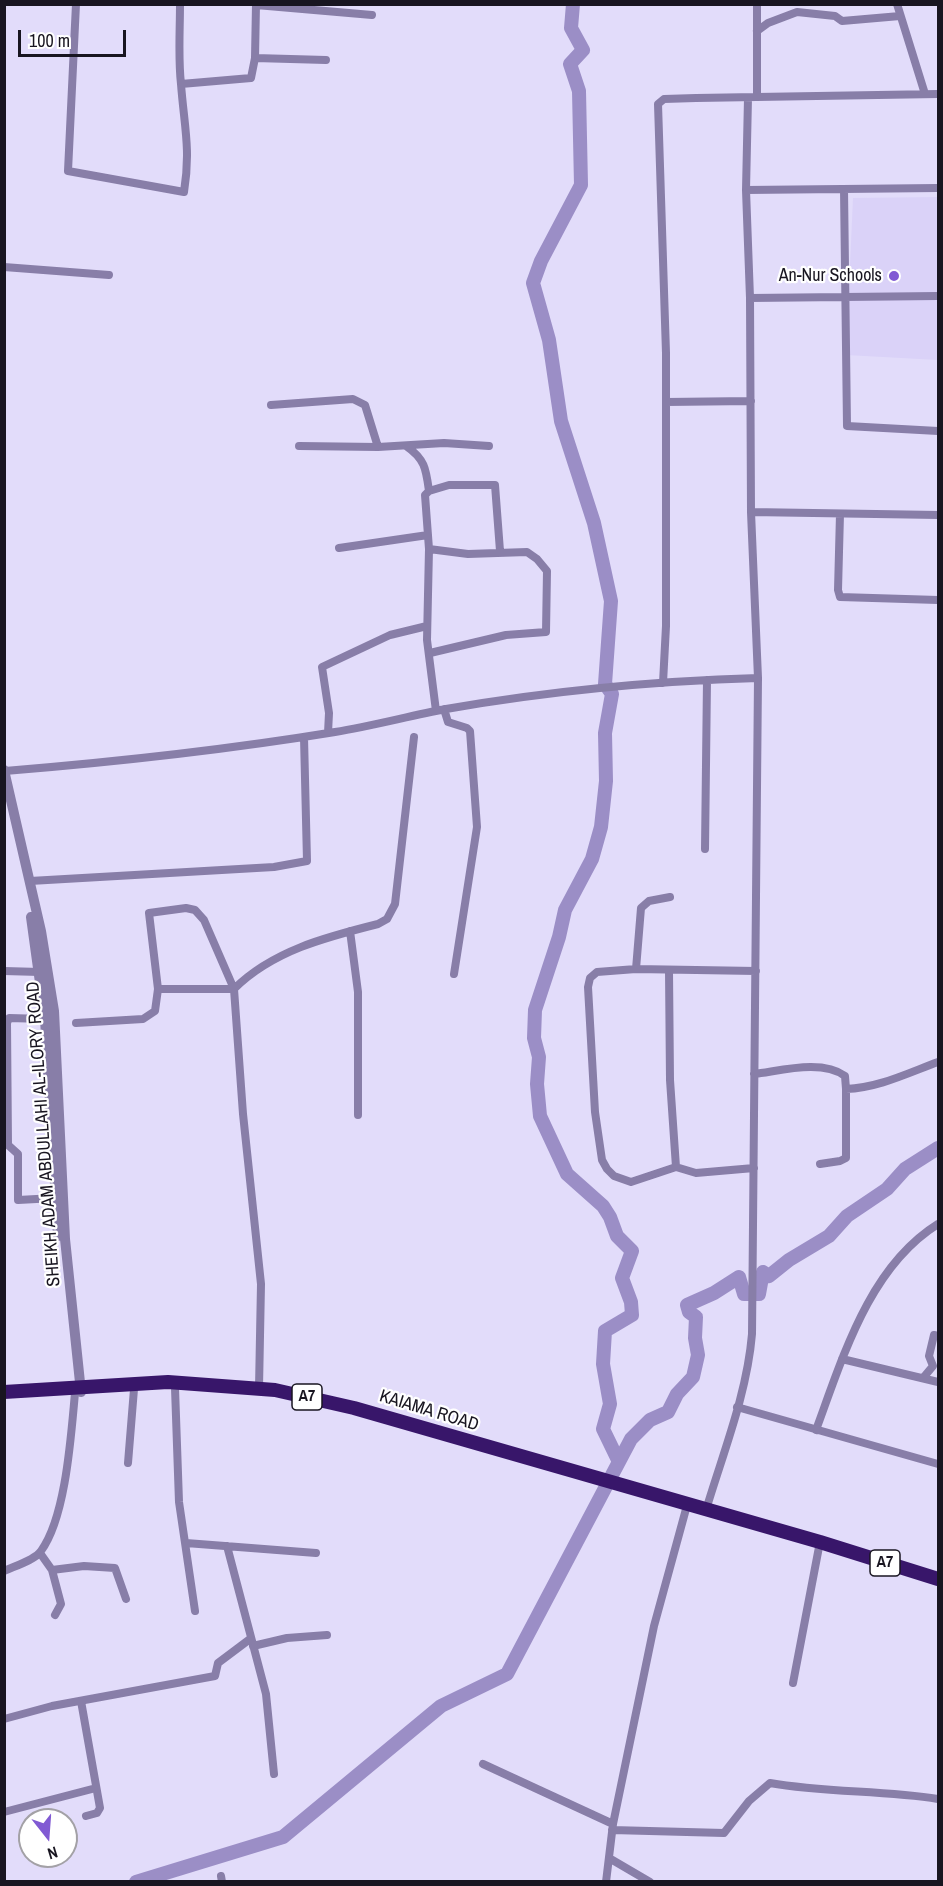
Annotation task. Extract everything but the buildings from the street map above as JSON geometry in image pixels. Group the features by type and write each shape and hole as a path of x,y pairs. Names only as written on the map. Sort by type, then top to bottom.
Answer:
{"highway":[{"name":"KAIAMA ROAD","path":"4,1392 168,1382 259,1388 354,1408 686,1509 939,1579"},
{"name":"KAIAMA ROAD","path":"4,1398 78,1389 175,1388 229,1390 305,1403 706,1510 820,1542 825,1547"}],"street":[{"path":"76,4 68,169 70,173 184,192 188,169 188,129 181,84 180,4"},
{"path":"706,1510 737,1407 750,1354 753,1275 756,971 754,889 758,678 751,512 750,298 746,190 757,4"},
{"path":"181,84 251,78 255,58 256,5 372,15"},
{"path":"899,5 900,16 925,94"},
{"path":"757,31 768,23 797,12 835,16 842,21 900,16"},
{"path":"255,58 326,60"},
{"path":"663,682 666,626 666,402 665,296 658,104 669,99 939,94"},
{"path":"746,190 939,188"},
{"path":"843,189 843,297 848,426 850,428 939,430"},
{"path":"4,267 109,275"},
{"path":"750,298 939,296"},
{"path":"271,405 353,399 362,402 365,405 378,447"},
{"path":"666,402 751,401"},
{"path":"299,446 378,447 444,443 489,447"},
{"path":"406,446 422,459 429,491"},
{"path":"454,974 477,827 470,731 448,722 440,710 430,653 427,626 429,549 425,495 429,491 449,485 495,485 500,551"},
{"path":"751,512 939,515"},
{"path":"840,514 840,597 939,600"},
{"path":"339,548 428,535"},
{"path":"429,549 468,554 500,551 526,552 537,559 547,571 546,632 506,635 430,653"},
{"path":"328,733 329,713 322,667 390,635 427,626"},
{"path":"5,770 110,762 328,733 440,710 556,692 663,682 758,678"},
{"path":"705,849 707,680"},
{"path":"30,881 274,867 308,861 304,736"},
{"path":"158,989 234,989 251,973 276,957 350,931 378,924 387,918 395,904 414,737"},
{"name":"SHEIKH ADAM ABDULLAHI AL-ILORY ROAD","path":"5,770 41,931 54,1011 65,1239 78,1389"},
{"name":"SHEIKH ADAM ABDULLAHI AL-ILORY ROAD","path":"4,800 40,972 45,1019 55,1198 78,1389"},
{"path":"636,969 641,908 649,901 670,897"},
{"path":"76,1023 143,1019 154,1011 158,989 149,913 186,908 195,910 204,920 234,989 243,1114 261,1284 259,1388"},
{"path":"350,931 358,1001 358,1115"},
{"path":"754,1168 696,1173 676,1167 651,1178 631,1182 614,1176 603,1160 595,1112 588,987 590,978 597,972 636,969 756,971"},
{"path":"4,971 40,972"},
{"path":"669,971 670,1080 676,1167"},
{"path":"45,1019 9,1018 7,1023 6,1137 8,1145 18,1154 18,1200 55,1198"},
{"path":"846,1089 867,1088 939,1062"},
{"path":"754,1074 811,1068 831,1069 845,1076 846,1158 820,1164"},
{"path":"816,1430 860,1318 904,1252 923,1233 939,1224"},
{"path":"923,1378 933,1366 929,1356 934,1335 939,1336"},
{"path":"842,1359 939,1382"},
{"path":"175,1388 179,1502 195,1611"},
{"path":"4,1571 40,1553 58,1512 78,1389"},
{"path":"128,1463 134,1389"},
{"path":"737,1407 939,1464"},
{"path":"608,1880 613,1827 654,1626 686,1509"},
{"path":"186,1543 316,1553"},
{"path":"227,1546 251,1643 267,1694 274,1774"},
{"path":"794,1683 825,1547"},
{"path":"40,1553 52,1570 61,1604 55,1615"},
{"path":"52,1570 84,1566 115,1568 126,1599"},
{"path":"4,1719 81,1701 215,1676 218,1663 251,1643 327,1635"},
{"path":"81,1701 100,1812 86,1816"},
{"path":"483,1764 613,1827 724,1833 749,1802 770,1783 809,1790 848,1790 939,1799"},
{"path":"4,1812 96,1788"},
{"path":"609,1858 650,1881"}],"shaded area":[{"name":"An-Nur Schools","path":"938,197 938,360 846,355 853,198"}],"waterway":[{"path":"573,4 571,28 583,50 570,64 579,91 581,185 541,261 533,283 549,340 561,421 594,523 611,601 605,684 612,694 605,733 606,781 601,827 592,859 565,910 559,937 535,1010 534,1038 539,1057 537,1084 540,1116 567,1174 603,1206 617,1236 632,1251 622,1278 631,1302 632,1315 605,1331 603,1364 610,1404 603,1429 619,1462"},
{"path":"136,1882 283,1837 441,1706 507,1674 631,1439 650,1420 668,1412 677,1394 693,1377 698,1355 695,1338 696,1317 689,1312 687,1305 714,1293 739,1277 744,1294 759,1294 763,1272 769,1276 789,1260 829,1236 847,1216 887,1189 905,1169 938,1148"}],"place":[{"name":"An-Nur Schools","path":"894,276"}]}
